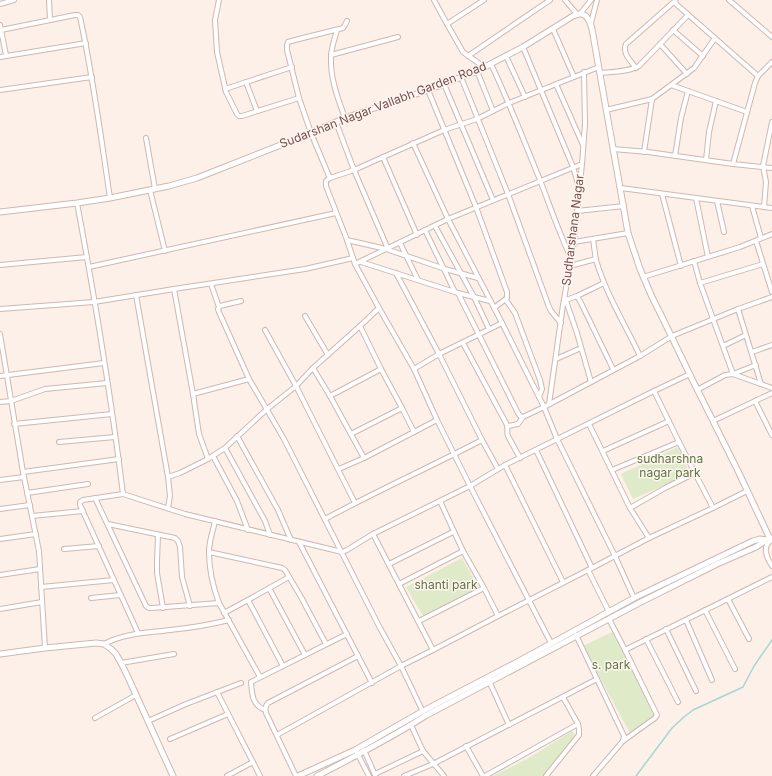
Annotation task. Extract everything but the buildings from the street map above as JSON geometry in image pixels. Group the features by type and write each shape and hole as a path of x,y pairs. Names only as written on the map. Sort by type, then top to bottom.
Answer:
{"street":[{"path":"0,4 14,0"},
{"path":"49,0 50,20"},
{"path":"219,0 214,26 218,59 225,89 237,114 242,116 299,98"},
{"path":"434,0 460,47 468,56 484,67"},
{"path":"447,24 484,0"},
{"path":"468,56 550,0"},
{"path":"565,0 578,14 585,15 591,23"},
{"path":"578,14 590,0"},
{"path":"598,0 591,23 628,233 643,277 652,297 770,539"},
{"path":"729,0 734,2 772,37"},
{"path":"636,68 624,52 626,44 675,1 676,4 688,15 758,76"},
{"name":"Sudarshan Nagar Vallabh Garden Road","path":"0,212 110,198 153,190 197,178 345,118 428,90 477,71 523,47 578,14"},
{"path":"1,30 78,15 86,43 92,77 110,198"},
{"path":"600,73 636,68 688,15"},
{"path":"330,178 299,98 287,45 288,42 345,27 346,20"},
{"path":"0,25 6,55"},
{"path":"553,29 574,77"},
{"path":"337,30 331,55 331,65 336,92 345,118"},
{"path":"673,30 703,56"},
{"path":"331,55 398,37"},
{"path":"606,110 652,99 694,68 715,38"},
{"path":"0,56 86,43"},
{"path":"660,44 687,74"},
{"path":"523,47 540,91 573,167 579,187"},
{"path":"506,56 525,97"},
{"path":"733,164 755,83 758,76 772,62"},
{"path":"491,64 509,103 561,237 571,258"},
{"path":"551,643 437,420 414,369 379,308 358,263 353,258 326,186 326,181 444,130 477,119 509,103 599,66"},
{"path":"225,89 292,67"},
{"path":"477,71 493,111"},
{"name":"Sudharshana Nagar","path":"549,404 563,305 574,242 584,145 584,72"},
{"path":"0,90 92,77"},
{"path":"461,77 508,194 549,307 561,323"},
{"path":"246,82 258,111"},
{"path":"444,84 493,200"},
{"path":"556,84 584,145"},
{"path":"671,85 747,112"},
{"path":"428,90 476,207 507,292 506,300 494,308"},
{"path":"675,156 681,118 688,91"},
{"path":"644,152 652,99"},
{"path":"706,160 709,132 716,101"},
{"path":"336,122 387,249"},
{"path":"764,207 766,182 763,166 772,122"},
{"path":"146,138 153,190 165,250"},
{"path":"413,144 448,219 544,407 557,439 615,556 634,598"},
{"path":"613,149 772,168"},
{"path":"383,157 417,234"},
{"path":"358,263 448,219 582,164"},
{"path":"620,188 772,208"},
{"path":"662,194 681,266"},
{"path":"696,198 708,257"},
{"path":"717,201 724,232"},
{"path":"77,203 89,267 119,459 123,494"},
{"path":"577,210 624,206"},
{"path":"752,206 761,238"},
{"path":"89,267 336,212"},
{"path":"435,226 474,297 489,329"},
{"path":"425,230 480,334 518,413 523,417"},
{"path":"574,242 628,233"},
{"path":"643,277 694,262 772,234"},
{"path":"593,239 596,259 604,283 640,356"},
{"path":"347,240 387,249 445,269 478,278"},
{"path":"756,240 772,292"},
{"path":"400,243 418,280"},
{"path":"0,265 87,257"},
{"path":"0,309 94,302 305,269 353,258"},
{"path":"570,266 596,259"},
{"path":"694,262 700,284 733,374"},
{"path":"358,263 396,273 457,293 490,301"},
{"path":"700,284 763,264"},
{"path":"396,273 498,469"},
{"name":"Sudharshana Nagar","path":"565,298 577,296 604,283"},
{"path":"211,284 219,312 249,379 284,439 424,713"},
{"path":"174,289 199,434 208,459"},
{"path":"136,295 168,478 170,496 168,508"},
{"path":"577,296 614,369"},
{"name":"Sudharshana Nagar","path":"565,298 591,382"},
{"path":"508,426 518,424 523,417 640,356 672,336 738,309 772,298"},
{"path":"506,300 516,312 540,380 542,389 539,397"},
{"path":"219,308 241,301"},
{"path":"168,478 208,459 225,448 266,410 296,386 313,368 379,308"},
{"path":"738,309 762,384"},
{"path":"305,316 328,355"},
{"path":"414,369 439,354 502,323"},
{"path":"360,326 414,432"},
{"path":"265,330 296,386 355,503"},
{"path":"0,334 0,342 14,424 39,551 45,648"},
{"path":"723,346 746,335"},
{"path":"463,343 508,426 508,436 520,458"},
{"path":"752,352 772,345"},
{"path":"556,359 581,348"},
{"path":"0,376 104,363"},
{"path":"697,390 725,375 733,374 756,365"},
{"path":"313,368 364,458"},
{"path":"330,396 381,369"},
{"path":"138,633 80,505 82,500 123,494 185,514 342,552 373,534 470,486 505,465 690,374"},
{"path":"733,374 772,388"},
{"path":"193,394 249,379"},
{"path":"0,402 46,389 107,383"},
{"path":"654,391 713,508"},
{"path":"713,421 772,393"},
{"path":"755,401 772,435"},
{"path":"351,434 402,408"},
{"path":"14,424 112,414"},
{"path":"339,469 364,458 437,420"},
{"path":"603,451 669,421"},
{"path":"589,424 630,508 649,538"},
{"path":"237,436 278,510 291,540"},
{"path":"59,442 115,437"},
{"path":"325,519 482,440"},
{"path":"612,470 679,442"},
{"path":"225,448 265,521 270,535"},
{"path":"536,450 609,612"},
{"path":"212,456 237,501 248,530"},
{"path":"23,472 119,459"},
{"path":"505,465 563,582"},
{"path":"630,508 695,473"},
{"path":"0,480 24,477"},
{"path":"27,493 88,484"},
{"path":"277,735 401,666 649,538 747,491"},
{"path":"95,498 146,606 149,608 163,608 219,603"},
{"path":"440,501 463,552 498,616"},
{"path":"0,509 30,505"},
{"path":"32,516 83,511"},
{"path":"215,521 209,552 211,577 219,603 260,677"},
{"path":"108,524 175,538 179,543 182,577 190,606"},
{"path":"389,564 453,532"},
{"path":"0,539 36,534"},
{"path":"373,534 433,650"},
{"path":"158,535 157,561 163,608"},
{"path":"317,776 358,756 363,749 424,713 575,634 634,598 753,541 760,538 770,539"},
{"path":"770,539 766,549 768,559 772,566"},
{"path":"488,680 551,643 609,619 770,539"},
{"path":"299,542 372,683"},
{"path":"64,549 98,546"},
{"path":"209,552 282,568 285,570 326,644"},
{"path":"399,584 463,552"},
{"path":"0,575 40,569"},
{"path":"224,613 289,577"},
{"path":"625,650 772,578"},
{"path":"41,587 114,580"},
{"path":"269,588 305,655"},
{"path":"419,621 484,588"},
{"path":"90,598 121,595"},
{"path":"728,599 749,639"},
{"path":"248,600 283,666"},
{"path":"0,609 42,602"},
{"path":"705,610 735,669"},
{"path":"593,776 623,741 657,715 609,619"},
{"path":"104,644 117,638 138,633 198,627 228,620"},
{"path":"686,620 712,680"},
{"path":"666,630 696,691"},
{"path":"347,634 251,682 254,700 260,708 265,710 297,776 355,750 363,749 411,725 424,713"},
{"path":"575,634 624,736 623,741"},
{"path":"646,639 678,702"},
{"path":"0,654 96,643 104,644 116,654 121,663 173,776"},
{"path":"121,663 174,654"},
{"path":"265,710 268,703 358,656"},
{"path":"404,776 433,764 597,679"},
{"path":"488,680 509,724"},
{"path":"148,721 186,704 241,683"},
{"path":"217,692 260,776"},
{"path":"95,718 136,695"},
{"path":"546,776 579,735 578,724 562,697"},
{"path":"170,738 228,714"},
{"path":"466,746 484,776 578,724"},
{"path":"411,725 422,751 442,775"},
{"path":"363,749 375,775 422,751"},
{"path":"355,750 368,776"},
{"path":"227,776 253,762"}],"green space":[{"name":"sudharshna nagar park","path":"678,447 690,474 633,499 621,474"},
{"name":"shanti park","path":"462,558 479,588 423,616 406,587"},
{"name":"s. park","path":"612,632 658,719 631,735 583,646"},
{"path":"572,731 575,734 573,739 543,776 493,776 527,759"}],"waterway":[{"path":"636,776 672,728 684,717 693,710 743,687 754,666 772,640"}]}
